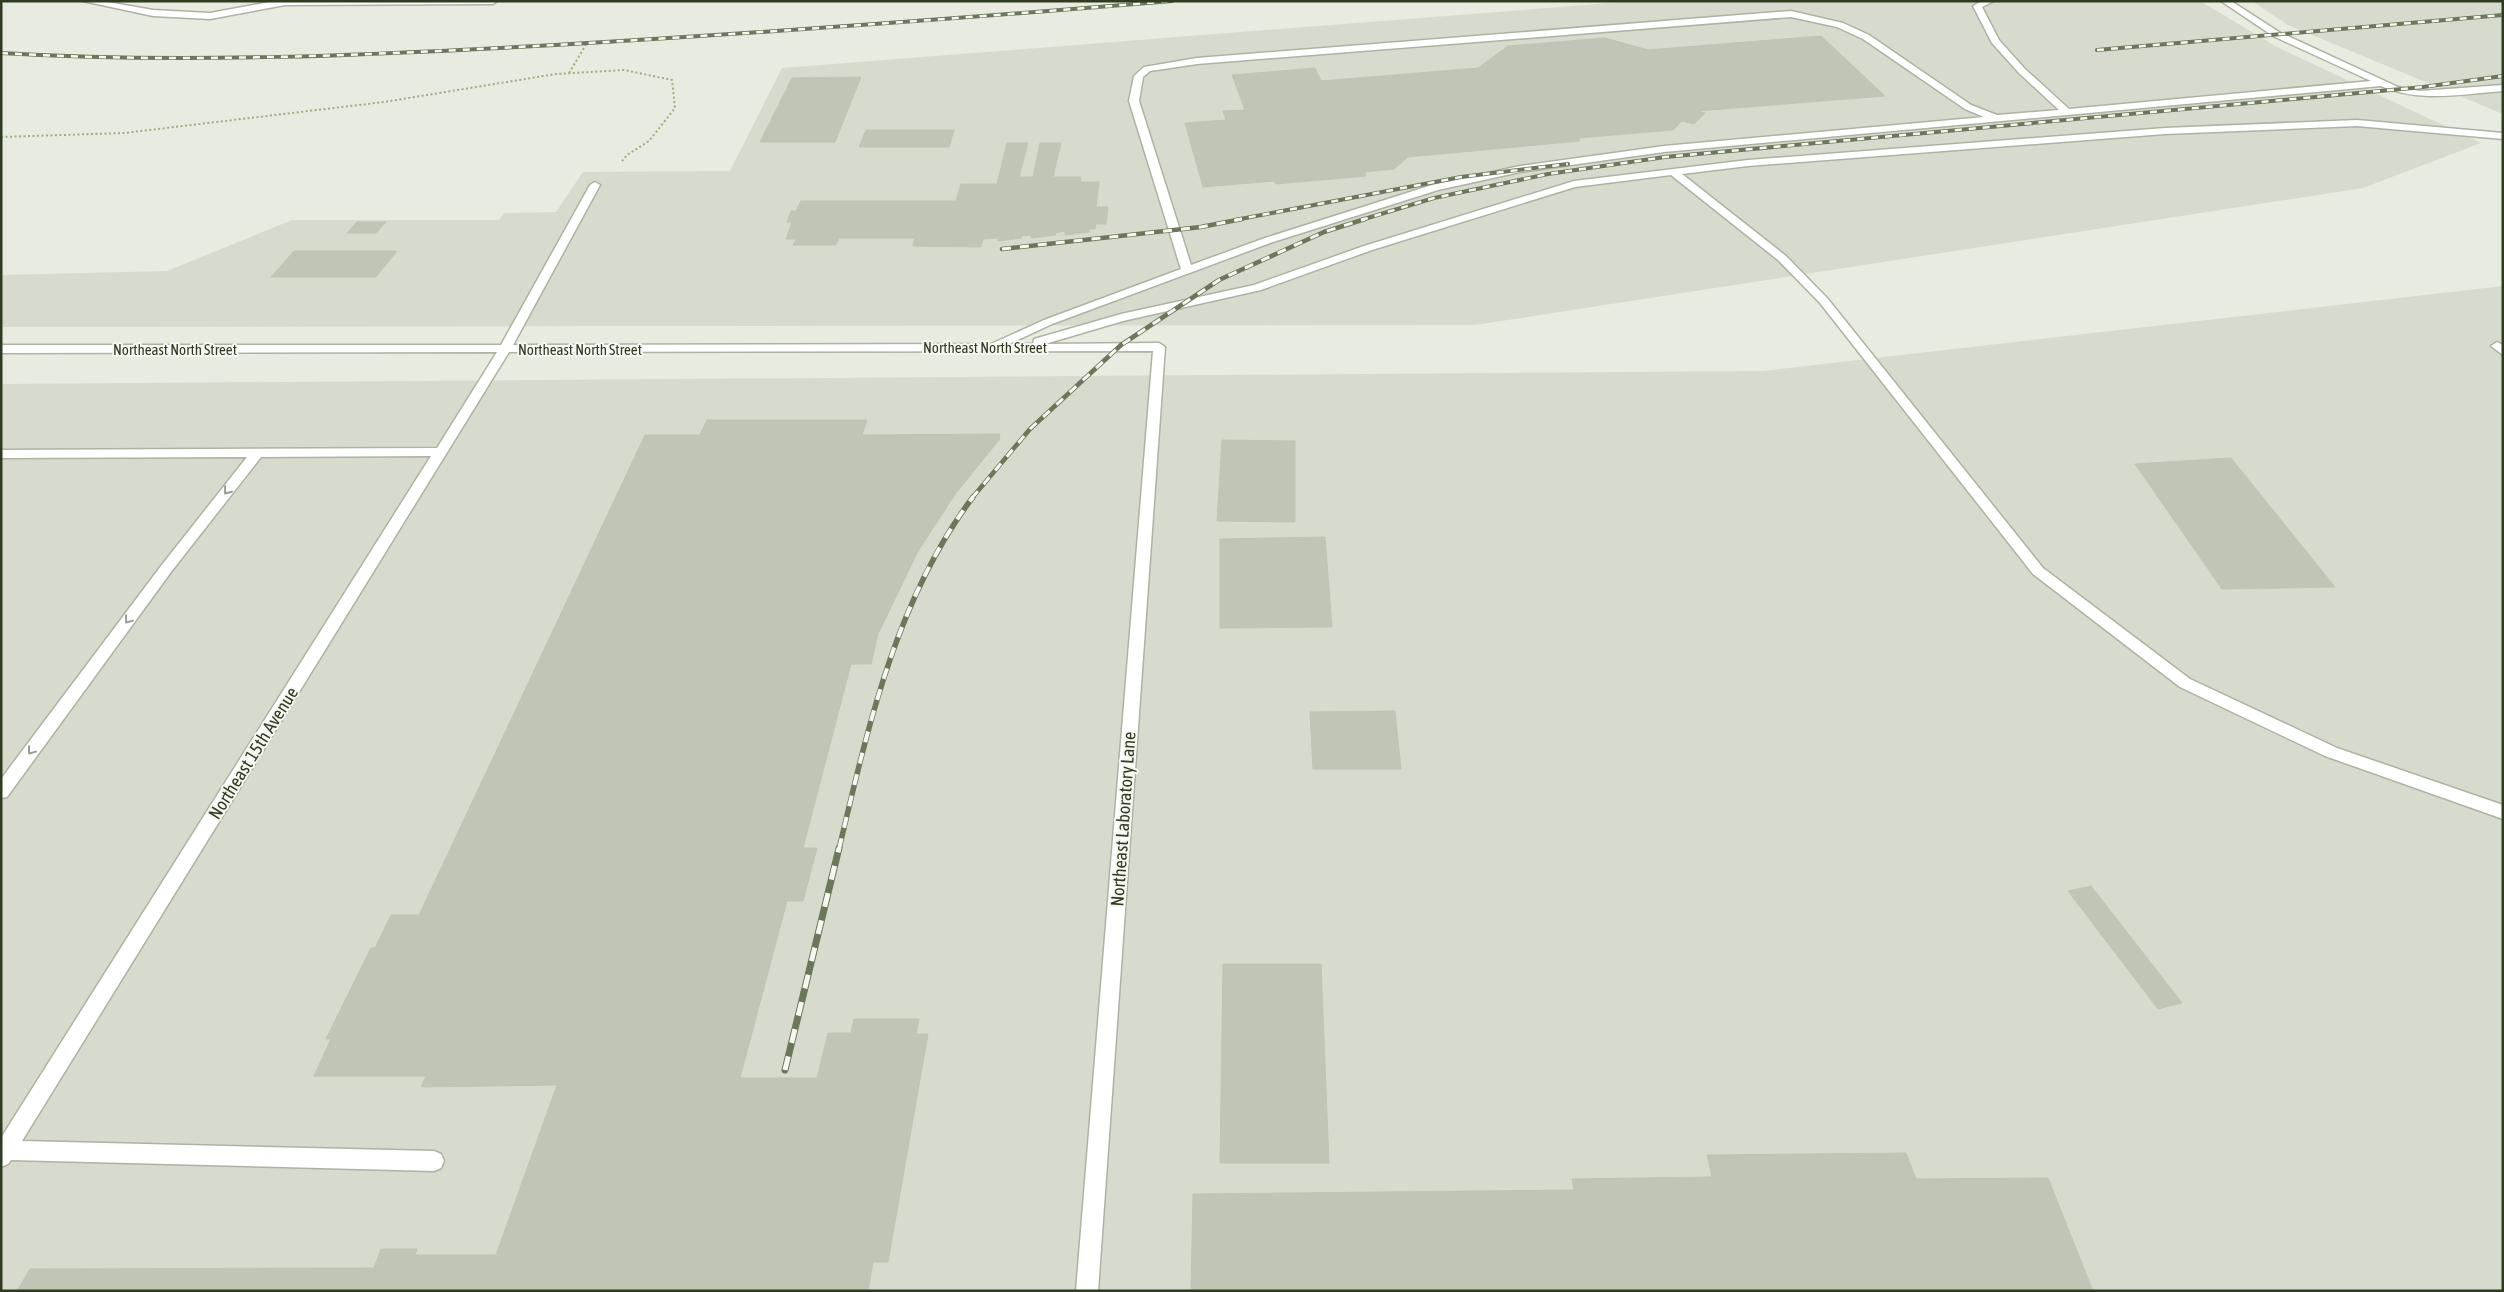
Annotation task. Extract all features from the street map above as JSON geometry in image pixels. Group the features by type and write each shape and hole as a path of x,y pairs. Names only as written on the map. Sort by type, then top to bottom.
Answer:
{"lane":[{"path":"88,1 154,13 210,16 285,2 493,1"},
{"path":"346,1 350,2"},
{"path":"1990,1 1977,6 1995,41 2022,71 2067,112"},
{"path":"2225,1 2276,34 2394,89 2420,94 2503,88"},
{"path":"1188,270 1134,101 1139,76 1147,69 1197,61 1791,14 1840,24 1866,37 1968,107 1996,118"},
{"path":"990,347 1048,322 1188,270 1367,207 1436,187 1520,169 1664,149 2381,83"},
{"path":"1020,347 1121,318 1258,288 1368,248 1574,184 1748,163 2165,131 2357,123 2471,131 2503,136"},
{"path":"1673,172 1782,258 1824,301 2038,571 2185,683 2332,752 2503,812"},
{"name":"Northeast 15th Avenue","path":"3,1153 505,349 595,185"},
{"name":"Northeast North Street","path":"1,349 1159,347"},
{"name":"Northeast Laboratory Lane","path":"1087,1291 1159,347"},
{"path":"1,454 442,452"},
{"path":"1,792 166,569 257,453"},
{"path":"3,1153 434,1161"}],"path":[{"path":"568,73 587,43"},
{"path":"1,137 124,133 384,102 568,73 624,70 672,80 675,108 649,141 628,155 618,165"}],"shaded area":[{"path":"1637,1 2200,1 2277,47 2481,143 2363,188 1475,325 1,327 1,275 167,271 292,220 499,220 504,213 556,212 583,172 730,171 782,68"},
{"path":"2252,1 2503,1 2503,114 2288,25"},
{"path":"2503,286 2503,1291 1,1291 1,384 1763,371"}],"building":[{"path":"1821,36 1885,96 1697,111 1705,113 1694,124 1682,121 1673,130 1578,138 1580,141 1408,157 1394,169 1364,172 1366,176 1276,184 1274,181 1203,187 1185,123 1226,120 1223,111 1245,110 1232,75 1315,68 1321,81 1478,68 1508,46 1605,38 1648,50"},
{"path":"861,77 835,142 760,142 792,78"},
{"path":"866,130 954,130 949,147 859,147"},
{"path":"1007,143 1028,143 1019,177 1033,177 1040,143 1061,143 1053,177 1081,177 1080,182 1099,182 1096,207 1108,207 1106,224 1096,224 1095,229 1089,229 1089,232 1065,235 1065,231 1055,233 1056,235 1032,238 1031,235 998,241 997,238 983,239 981,247 913,246 915,238 839,238 836,245 793,245 796,239 786,239 792,222 787,222 791,211 796,211 801,201 956,201 961,184 997,184"},
{"path":"357,222 386,222 376,233 347,233"},
{"path":"294,251 397,251 376,277 271,277"},
{"path":"707,420 867,420 862,435 1000,434 999,440 956,493 918,551 878,634 871,664 851,664 803,848 817,848 803,901 787,901 740,1078 817,1078 828,1033 851,1033 854,1019 919,1019 916,1034 928,1034 888,1262 873,1262 868,1291 17,1291 30,1269 374,1268 381,1249 417,1249 415,1255 496,1255 557,1085 421,1087 426,1076 314,1076 331,1039 326,1039 371,948 375,948 391,915 419,915 645,435 700,435"},
{"path":"1222,440 1295,441 1295,522 1217,521"},
{"path":"2231,458 2335,587 2222,589 2135,464"},
{"path":"1325,537 1332,627 1220,628 1220,539"},
{"path":"1395,711 1401,769 1313,769 1310,712"},
{"path":"2091,886 2182,1003 2158,1009 2068,891"},
{"path":"1223,964 1321,964 1329,1163 1220,1163"},
{"path":"1906,1153 1916,1179 2048,1178 2093,1291 1191,1291 1193,1194 1574,1190 1572,1179 1712,1177 1707,1155"}],"railway":[{"path":"1,53 140,58 209,58 416,52 786,30 1172,1"},
{"path":"2097,50 2503,15"},
{"path":"1361,220 1434,198 1548,174 1665,157 2423,87 2503,76"},
{"path":"1235,220 1461,177 1568,164"},
{"path":"1002,249 1201,227 1242,219"},
{"path":"972,498 1030,429 1121,345 1219,280 1324,232 1365,219"},
{"path":"839,849 874,711 904,621 946,536 973,497"},
{"path":"785,1070 839,848"}]}
